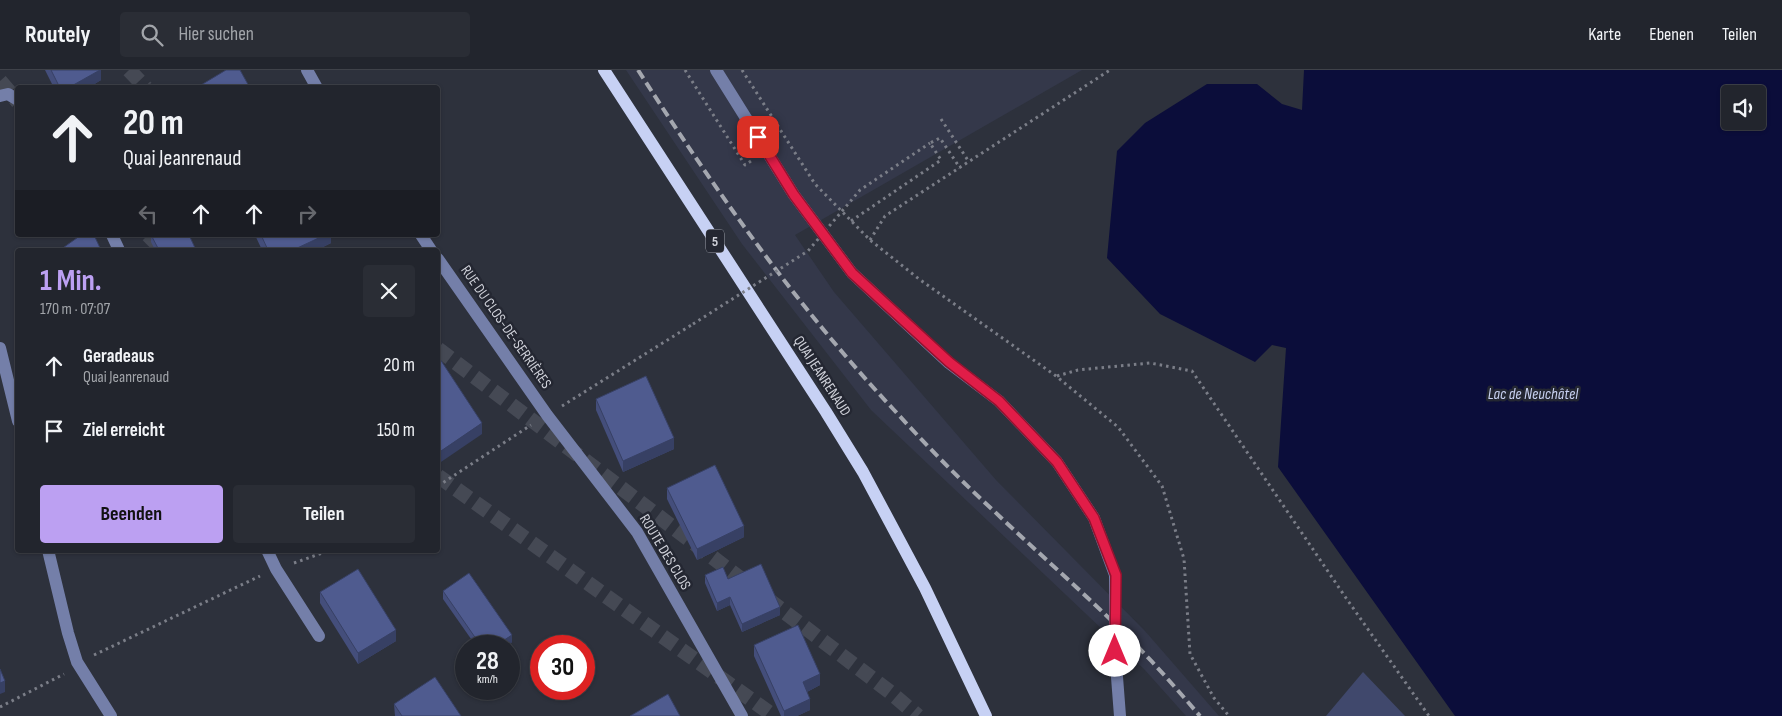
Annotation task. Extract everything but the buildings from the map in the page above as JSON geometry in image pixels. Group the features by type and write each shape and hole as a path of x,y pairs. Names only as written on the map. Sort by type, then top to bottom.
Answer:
{"main road":[{"name":"QUAI JEANRENAUD","path":"604,70 821,403 858,464 925,588 986,716"}],"street":[{"path":"307,70 315,85"},
{"path":"716,70 794,195 852,273 949,362 999,401 1057,462 1094,518 1116,575 1115,651 1120,716"},
{"path":"0,96 8,94 15,98"},
{"path":"422,237 431,248"},
{"name":"RUE DU CLOS-DE-SERRIÈRES","path":"440,262 547,415"},
{"path":"0,348 15,409"},
{"name":"ROUTE DES CLOS","path":"547,415 636,532 742,716"},
{"path":"49,553 68,633 78,662 111,716"},
{"path":"268,553 276,569 318,636"}],"path":[{"path":"684,70 745,165 756,158"},
{"path":"742,70 815,184 870,240 919,279 1056,376 1118,426 1162,486 1184,559 1190,654 1214,698 1229,716"},
{"path":"870,240 885,216 1110,70"},
{"path":"941,120 969,162"},
{"path":"573,400 808,251 860,190 930,143 940,138 960,168"},
{"path":"851,221 941,160 930,143"},
{"path":"1056,376 1078,370 1150,362 1192,371 1346,598 1429,716"},
{"path":"440,485 547,415"},
{"path":"78,662 276,569 322,553"},
{"path":"0,707 59,676"}],"shaded area":[{"path":"626,70 1082,70 795,235 834,292 996,480 1145,631 1219,716 1186,716 1144,669 871,410 742,244"},
{"path":"1363,672 1405,716 1326,716"}],"water":[{"name":"Lac de Neuchâtel","path":"1304,70 1782,70 1782,716 1455,716 1278,467 1286,348 1272,345 1255,362 1160,314 1107,258 1117,151 1145,123 1207,84 1257,84 1282,104 1302,110"}],"tunnel":[{"path":"129,70 143,85"},
{"path":"0,81 15,98"},
{"path":"150,237 161,248"},
{"path":"440,351 890,692 918,716"},
{"path":"440,477 774,716"}],"railway":[{"path":"638,70 727,203 824,331 919,437 956,475 1131,640 1200,716"}],"route":[{"path":"758,137 794,195 852,273 949,362 999,401 1057,462 1094,518 1116,575 1115,651"}]}
